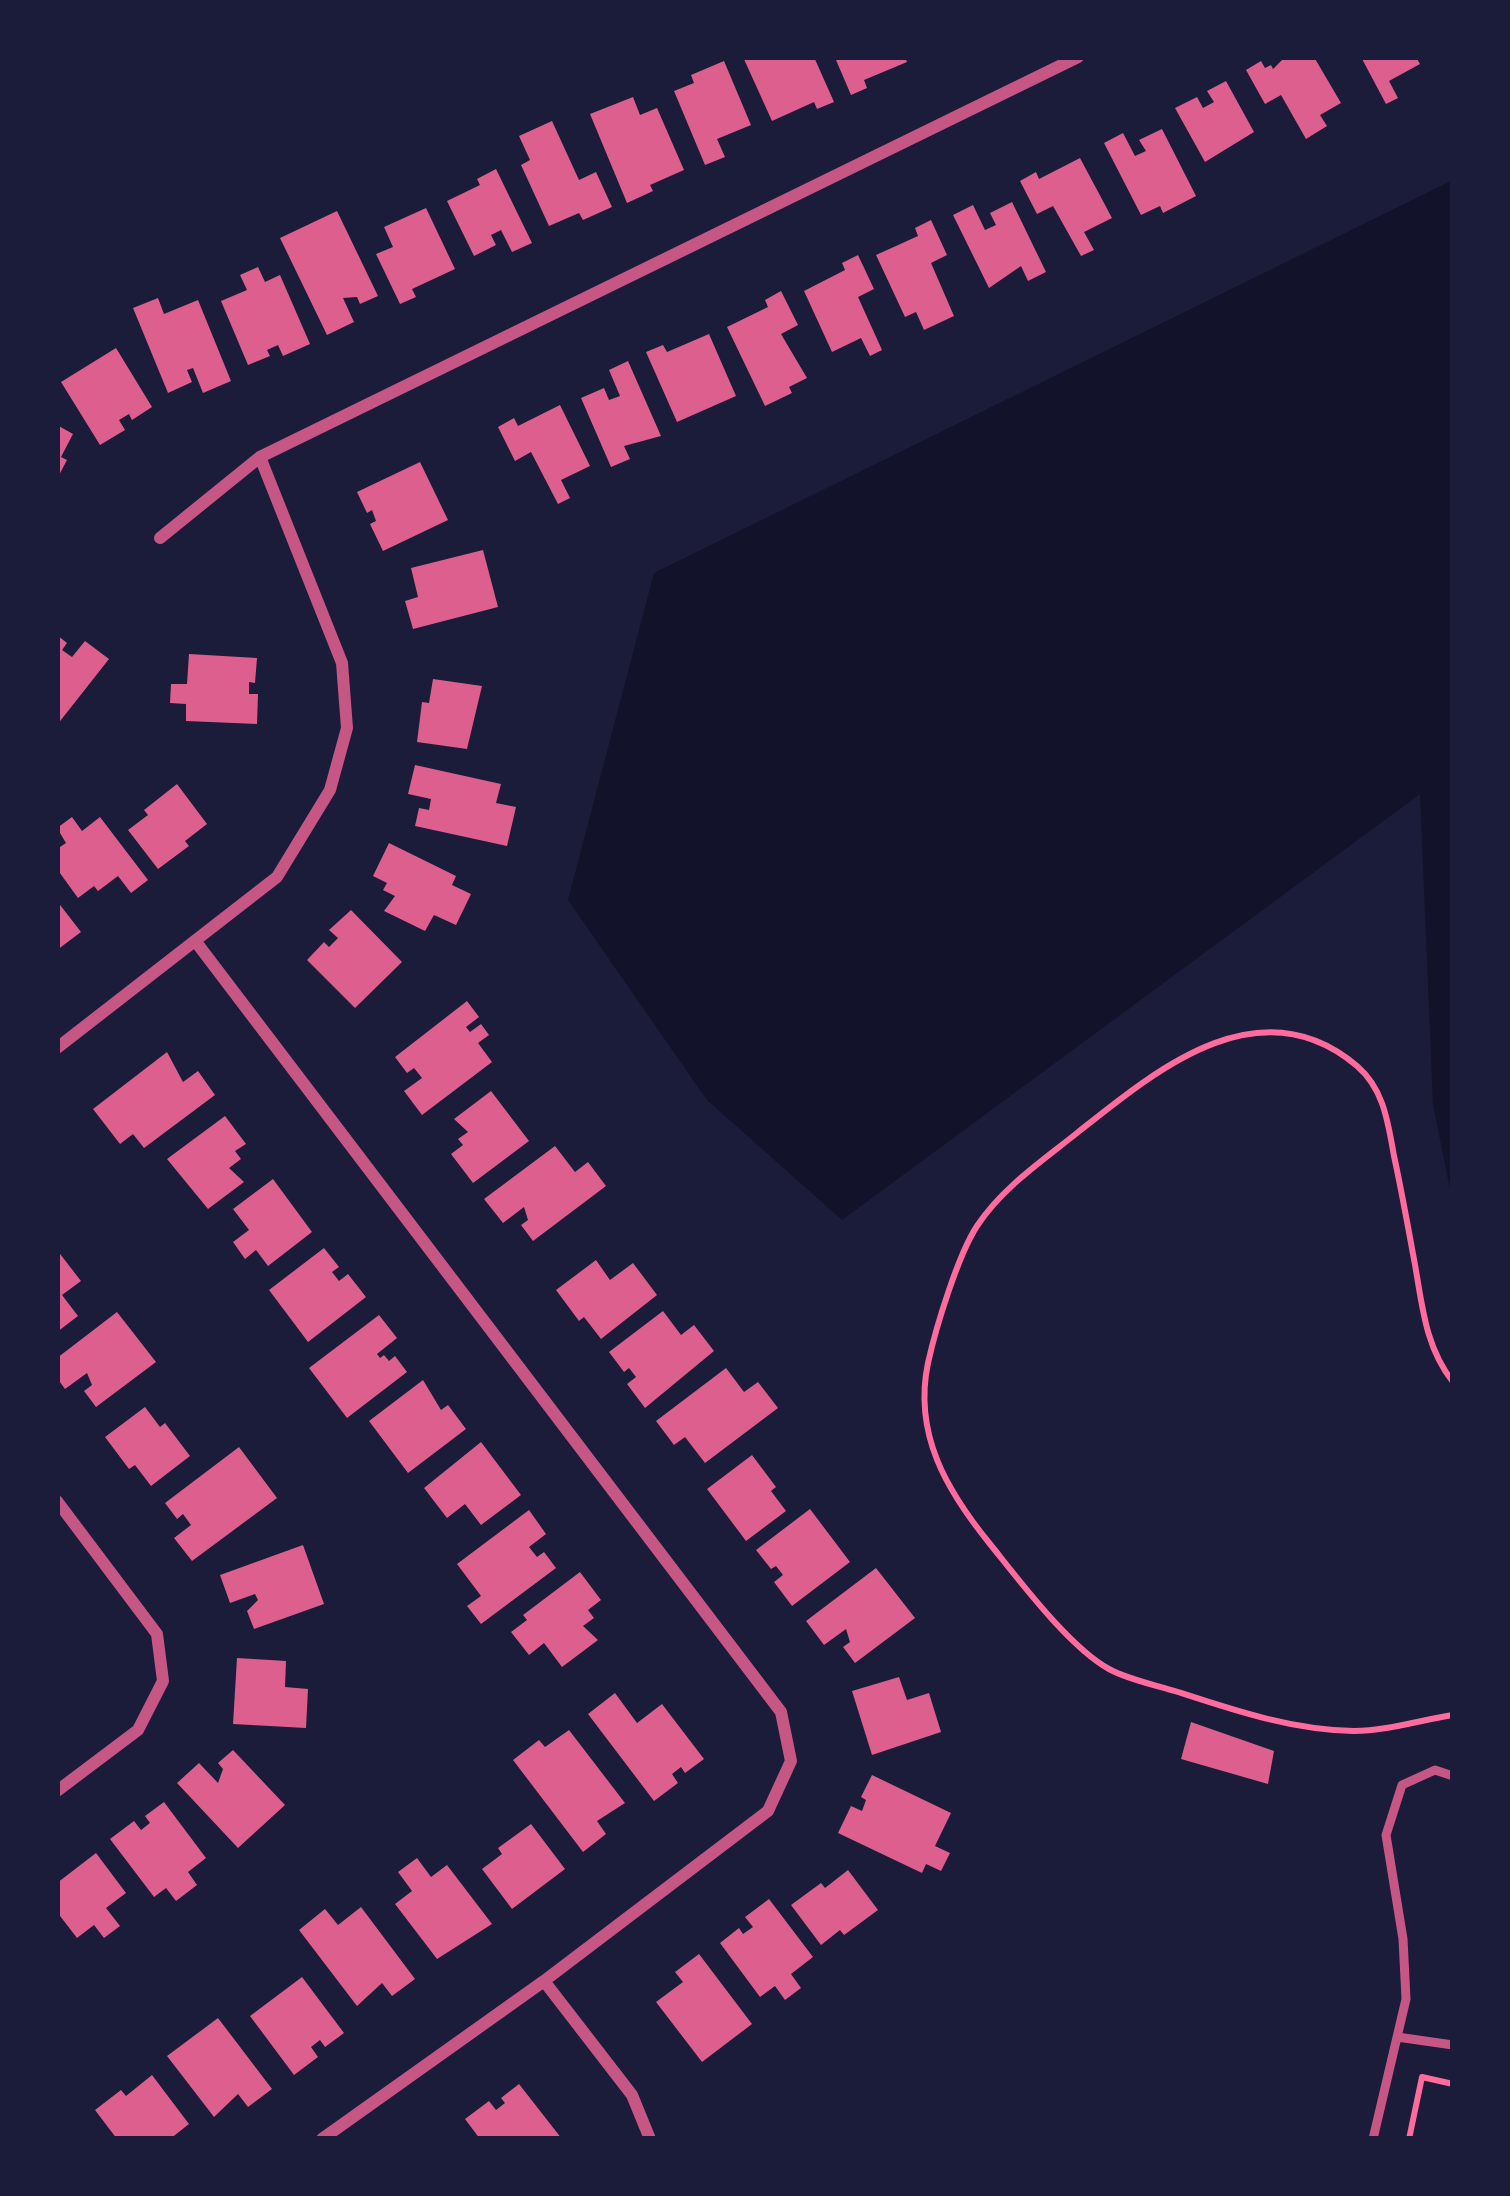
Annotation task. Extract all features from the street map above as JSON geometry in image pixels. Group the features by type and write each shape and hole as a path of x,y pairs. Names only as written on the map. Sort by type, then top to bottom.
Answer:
{"street":[{"path":"160,538 260,457 1078,57"},
{"path":"57,1048 277,877 330,790 347,728 342,663 260,457"},
{"path":"196,942 781,1712 790,1761 768,1811 544,1981 322,2139"},
{"path":"57,1501 157,1634 163,1681 138,1730 57,1791"},
{"path":"544,1981 632,2096 650,2139"}],"lane":[{"path":"1373,2139 1406,1999 1386,1835 1402,1785 1435,1770 1453,1776"},
{"path":"1396,2037 1453,2045"}],"path":[{"path":"1453,1382 1442,1368 1424,1323 1384,1102 1359,1067 1328,1048 1298,1034 1264,1032 1230,1037 1158,1070 1018,1181 981,1221 968,1241 928,1365 926,1412 934,1460 958,1505 1078,1644 1109,1669 1281,1724 1357,1731 1453,1715"},
{"path":"1409,2139 1422,2077 1453,2084"}],"shaded area":[{"path":"1453,180 1453,1204 1433,1104 1420,794 842,1220 707,1100 568,900 654,573"}],"building":[{"path":"743,57 814,57 834,102 817,109 814,102 772,121"},
{"path":"905,57 907,62 864,80 867,88 851,95 836,60"},
{"path":"1285,57 1314,57 1341,103 1320,115 1327,126 1306,139 1281,95 1265,104 1246,70 1261,61 1265,68 1271,65 1273,69"},
{"path":"1361,57 1416,57 1420,64 1389,81 1398,98 1386,104"},
{"path":"724,61 751,125 717,139 725,157 705,165 674,91 694,83 691,75"},
{"path":"1226,81 1254,132 1205,162 1175,108 1197,97 1203,108 1214,102 1207,91"},
{"path":"633,97 640,115 657,108 684,170 650,185 653,191 627,203 590,114"},
{"path":"552,121 579,180 596,172 612,207 583,220 579,213 549,226 521,165 530,160 519,136"},
{"path":"1162,129 1196,196 1163,213 1160,206 1141,215 1104,143 1123,133 1135,156 1146,151 1139,140"},
{"path":"1080,158 1112,218 1084,232 1094,250 1081,256 1053,206 1037,214 1020,181 1036,172 1039,179"},
{"path":"496,169 532,243 512,252 501,230 491,235 496,245 474,256 447,201 480,185 477,179"},
{"path":"1012,202 1046,272 1028,281 1021,266 989,288 953,215 973,205 985,230 996,225 990,213"},
{"path":"426,208 455,269 412,289 416,297 400,304 376,254 393,247 384,227"},
{"path":"337,211 378,296 360,304 357,297 343,298 354,322 327,335 280,238"},
{"path":"931,220 947,255 931,263 954,316 924,330 916,312 905,317 876,255 918,236 915,228"},
{"path":"858,255 874,289 858,297 882,350 870,356 861,338 832,352 804,291 845,270 842,263"},
{"path":"258,267 265,282 280,275 310,344 283,356 278,345 267,350 270,356 248,365 221,301 247,290 240,275"},
{"path":"781,291 798,325 781,334 807,378 789,387 792,393 765,406 727,327 768,307 765,300"},
{"path":"158,298 164,314 198,300 231,381 203,393 193,368 187,370 192,382 168,393 133,308"},
{"path":"709,334 736,396 677,422 646,352 663,345 667,352"},
{"path":"116,348 152,407 132,420 129,414 119,420 125,430 100,445 61,382"},
{"path":"628,361 661,436 624,446 630,459 611,467 581,398 604,388 609,400 620,396 609,370"},
{"path":"560,405 590,466 561,480 570,498 558,504 531,452 515,461 498,427 514,418 518,426"},
{"path":"57,425 73,434 61,457 67,460 57,479"},
{"path":"420,462 448,520 383,551 370,524 376,521 372,510 367,513 357,492"},
{"path":"483,550 498,607 413,629 405,601 418,597 411,568"},
{"path":"57,635 67,643 62,650 72,657 85,641 109,659 57,725"},
{"path":"189,654 257,658 249,694 258,694 257,724 186,721 186,704 170,703 171,684 187,684"},
{"path":"433,679 482,686 467,749 417,742 422,702 429,703"},
{"path":"415,765 501,784 496,803 516,807 507,846 415,826 419,808 429,810 431,799 408,794"},
{"path":"177,784 207,824 185,841 189,846 158,869 128,830 148,815 144,810"},
{"path":"72,817 82,831 100,817 148,880 131,893 118,876 78,898 57,869 57,849 66,843 57,828"},
{"path":"389,843 456,876 452,885 471,894 456,925 434,915 425,931 384,911 395,896 383,890 387,883 373,876"},
{"path":"57,901 81,932 57,950"},
{"path":"351,910 402,962 355,1008 307,960 324,942 329,947 338,938 329,930"},
{"path":"467,1001 479,1017 466,1027 470,1032 481,1024 489,1035 478,1043 492,1062 422,1115 404,1091 422,1078 414,1068 407,1073 395,1057"},
{"path":"167,1052 183,1082 198,1071 215,1095 144,1148 133,1134 120,1144 93,1109"},
{"path":"491,1091 529,1141 473,1183 451,1154 463,1145 458,1139 468,1132 454,1119"},
{"path":"225,1116 246,1144 235,1151 241,1159 229,1168 244,1182 208,1209 167,1159"},
{"path":"555,1146 575,1172 588,1162 606,1186 533,1241 521,1225 528,1220 524,1207 503,1223 484,1199"},
{"path":"273,1179 312,1232 268,1266 256,1250 245,1259 233,1242 249,1230 233,1209"},
{"path":"324,1248 339,1267 332,1272 339,1281 348,1274 366,1297 308,1342 269,1290"},
{"path":"57,1250 81,1281 62,1295 78,1316 57,1332"},
{"path":"596,1260 610,1280 633,1263 657,1295 601,1339 584,1317 579,1321 556,1290"},
{"path":"663,1311 681,1335 694,1325 714,1351 645,1408 627,1384 636,1377 629,1368 624,1372 609,1352"},
{"path":"117,1312 156,1362 96,1407 84,1391 92,1385 87,1373 65,1389 57,1378 57,1358"},
{"path":"379,1315 397,1338 377,1354 389,1361 395,1356 407,1372 347,1418 309,1368"},
{"path":"726,1368 744,1392 758,1382 778,1408 705,1463 685,1437 674,1445 656,1421"},
{"path":"423,1380 441,1410 448,1405 466,1429 408,1473 369,1421"},
{"path":"145,1407 160,1427 165,1423 190,1456 151,1486 135,1465 129,1469 105,1437"},
{"path":"481,1442 521,1495 481,1525 465,1504 447,1518 424,1488"},
{"path":"239,1447 277,1498 192,1561 174,1538 191,1525 183,1514 177,1519 165,1503"},
{"path":"752,1455 776,1487 771,1491 786,1511 746,1541 707,1489"},
{"path":"810,1509 850,1562 792,1606 774,1582 783,1575 776,1566 771,1569 756,1550"},
{"path":"529,1510 546,1534 529,1547 537,1557 544,1552 556,1568 481,1624 467,1606 481,1596 457,1564"},
{"path":"303,1545 324,1604 254,1629 247,1611 258,1600 255,1594 230,1603 220,1575"},
{"path":"876,1568 915,1618 855,1663 843,1647 850,1642 846,1629 824,1645 806,1621"},
{"path":"580,1572 601,1600 588,1610 594,1618 583,1626 598,1640 562,1667 544,1643 529,1655 511,1632 527,1620 523,1615"},
{"path":"237,1658 286,1661 285,1687 308,1689 306,1728 233,1724"},
{"path":"899,1677 907,1700 929,1693 941,1732 872,1755 852,1691"},
{"path":"615,1693 637,1723 662,1704 704,1759 685,1773 681,1767 672,1774 678,1783 654,1801 588,1714"},
{"path":"1191,1722 1274,1751 1268,1784 1181,1759"},
{"path":"569,1730 625,1803 597,1821 606,1834 583,1852 513,1760 539,1740 545,1747"},
{"path":"233,1750 285,1805 238,1848 177,1783 199,1763 218,1783 223,1769 218,1763"},
{"path":"872,1775 951,1813 935,1846 950,1853 941,1871 926,1864 922,1873 838,1833 851,1806 862,1811 866,1800 861,1797"},
{"path":"164,1802 206,1858 188,1872 197,1885 176,1901 166,1888 154,1897 110,1839 134,1821 141,1830 150,1823 145,1816"},
{"path":"531,1824 565,1869 512,1909 482,1869 502,1854 498,1848"},
{"path":"96,1853 126,1893 106,1908 120,1926 104,1938 94,1925 77,1938 57,1912 57,1883"},
{"path":"417,1858 431,1877 447,1865 492,1924 437,1959 395,1904 412,1891 398,1872"},
{"path":"848,1870 878,1910 821,1945 791,1905"},
{"path":"769,1899 813,1957 791,1974 801,1988 785,2000 775,1986 760,1997 720,1943 739,1928 743,1934 753,1927 745,1917"},
{"path":"361,1907 415,1979 392,1996 382,1983 357,2006 299,1930 325,1909 338,1925"},
{"path":"699,1954 752,2024 702,2062 656,2002 683,1982 675,1972"},
{"path":"302,1977 344,2033 325,2047 320,2040 311,2047 318,2057 294,2075 250,2016"},
{"path":"218,2018 272,2089 248,2107 238,2094 214,2117 167,2056"},
{"path":"152,2075 189,2124 170,2139 117,2139 95,2110 121,2090 126,2096"},
{"path":"519,2084 562,2139 480,2139 465,2119 489,2101 496,2110 505,2103 501,2098"}]}
